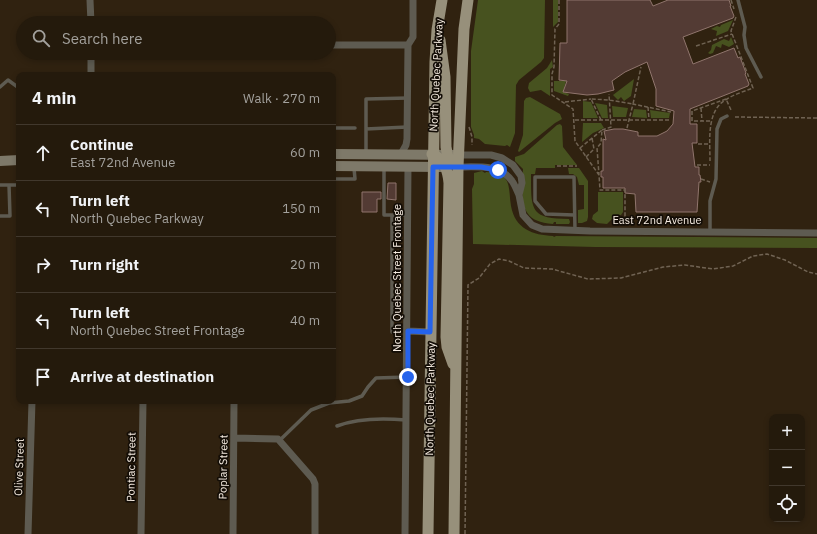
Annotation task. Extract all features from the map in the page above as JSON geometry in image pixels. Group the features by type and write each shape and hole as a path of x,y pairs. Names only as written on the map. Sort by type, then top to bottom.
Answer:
{"main road":[{"name":"North Quebec Parkway","path":"428,534 432,154 437,30 442,0"},
{"path":"454,534 458,167 464,29 468,0"},
{"path":"437,30 445,67 447,154 450,161 458,167"},
{"name":"East 72nd Avenue","path":"336,154 459,155"},
{"path":"432,154 441,160 445,167 449,183 446,337 449,354 455,369"},
{"path":"0,161 16,160"},
{"name":"East 72nd Avenue","path":"336,166 458,167"}],"street":[{"path":"90,0 91,16"},
{"path":"401,154 407,142 408,45 413,37 413,0"},
{"path":"336,45 408,45"},
{"path":"91,60 91,72"},
{"name":"East 72nd Avenue","path":"459,155 492,155 508,161 518,170 521,176 522,183 519,196"},
{"name":"North Quebec Street Frontage","path":"405,534 408,377 408,166"},
{"name":"East 72nd Avenue","path":"458,167 490,168 504,173 512,181 519,196 523,215 532,225 542,229 575,231 817,233"},
{"path":"408,331 430,332"},
{"name":"Olive Street","path":"28,534 32,404"},
{"name":"Pontiac Street","path":"141,534 143,404"},
{"name":"Poplar Street","path":"233,534 234,404"},
{"path":"234,438 275,438 280,440 313,479 315,484 315,534"}],"lane":[{"path":"738,0 745,27 744,35 746,48 761,77"},
{"path":"0,86 8,80 16,86"},
{"path":"366,154 366,99 408,98"},
{"path":"710,232 710,201 716,179 717,129 721,119 727,116"},
{"path":"366,129 408,126"},
{"path":"336,128 355,128"},
{"path":"336,179 355,179 354,166"},
{"path":"384,166 384,215 408,215"},
{"path":"574,215 546,214 535,201 535,178 574,178 575,231"},
{"path":"0,185 16,186"},
{"path":"0,216 10,216 9,185"},
{"path":"392,215 392,332"},
{"path":"336,403 349,402 362,396 376,378 408,377"},
{"path":"280,440 311,410 326,404"},
{"path":"337,426 368,420 407,420"}],"path":[{"path":"559,0 559,24 555,29 552,94 573,109 575,120 574,141 599,174"},
{"path":"730,0 735,10"},
{"path":"711,121 692,122 692,111 753,88 731,31 737,15"},
{"path":"696,46 732,34"},
{"path":"627,128 641,67"},
{"path":"580,148 602,130 611,127 609,94"},
{"path":"564,102 591,99 609,100 671,112"},
{"path":"591,99 601,120"},
{"path":"726,99 731,110"},
{"path":"710,171 711,121 716,109 726,99"},
{"path":"648,107 649,120"},
{"path":"701,108 702,121"},
{"path":"735,117 817,118"},
{"path":"575,120 669,120"},
{"path":"586,157 601,143 602,130"},
{"path":"592,138 594,149"},
{"path":"472,140 472,145"},
{"path":"698,144 710,144"},
{"path":"597,148 600,190 625,190 625,218"},
{"path":"697,165 710,165"},
{"path":"557,166 577,166"},
{"path":"708,187 710,176"},
{"path":"701,179 710,182"},
{"path":"465,534 468,284 479,278 490,264 499,259 510,261 524,268 552,269 588,280 621,278 663,267 685,265 713,269 733,266 753,256 767,254 785,260 808,272 817,274"}],"green space":[{"path":"478,0 545,0 544,58 519,80 516,85 515,133 510,147 507,145 485,144 479,139 474,138 471,127 471,51"},
{"path":"553,0 558,0 558,22 553,27"},
{"path":"733,20 728,31 716,36 717,31 711,29 717,26 720,27 721,25"},
{"path":"731,37 734,44 729,47 722,44 721,48 716,46 713,53 708,53 711,50 712,45 724,39 729,41"},
{"path":"552,60 553,67 550,69 550,96 541,90 530,92 528,88 529,83 547,68"},
{"path":"634,79 631,96 624,101 621,97 618,100 613,95"},
{"path":"554,81 566,81 563,92 569,94 568,96 554,91"},
{"path":"530,97 560,114 562,119 519,152 518,151 523,135 524,101 526,98"},
{"path":"583,101 591,102 598,118 583,118"},
{"path":"595,103 607,105 608,118 602,118"},
{"path":"612,106 628,108 626,117 613,117"},
{"path":"634,109 646,110 647,118 632,117"},
{"path":"650,110 670,113 669,118 651,118"},
{"path":"583,123 601,123 604,128 593,133 582,142"},
{"path":"560,124 562,126 563,147 577,165 555,165 555,168 536,168 535,174 531,174 531,196 535,210 540,214 556,219 569,219 569,224 541,222 527,213 524,206 522,189 523,169 515,161 515,157 524,154"},
{"path":"568,168 579,168 588,181 588,217 587,221 582,223 578,223 578,210 584,209 584,185 579,185 577,177 573,174 569,174"},
{"path":"482,171 485,173 495,173 505,178 508,182 511,206 516,220 526,229 539,234 554,237 817,238 817,248 595,247 473,244 472,189 474,184 474,173"},
{"path":"598,192 623,192 623,212 621,215 612,215 612,219 607,224 597,223 592,219 593,215 598,211"}],"building":[{"path":"567,0 650,0 653,6 668,0 729,0 734,16 733,18 683,37 693,64 734,48 738,58 740,57 749,84 748,86 690,109 690,124 697,124 697,143 692,143 695,167 699,167 701,182 699,182 697,212 636,212 635,194 625,193 625,188 603,188 603,177 601,177 601,171 603,171 603,139 606,140 604,131 623,129 638,132 638,136 657,136 667,131 673,124 674,111 656,106 656,89 647,62 625,72 612,81 614,90 587,95 563,92 567,81 559,80 560,43 567,43"},
{"path":"388,183 396,183 396,200 387,199"},
{"path":"362,192 381,192 381,199 377,199 377,212 362,212"}],"route":[{"path":"408,377 408,331 430,332 433,167 481,167 498,170"}]}
